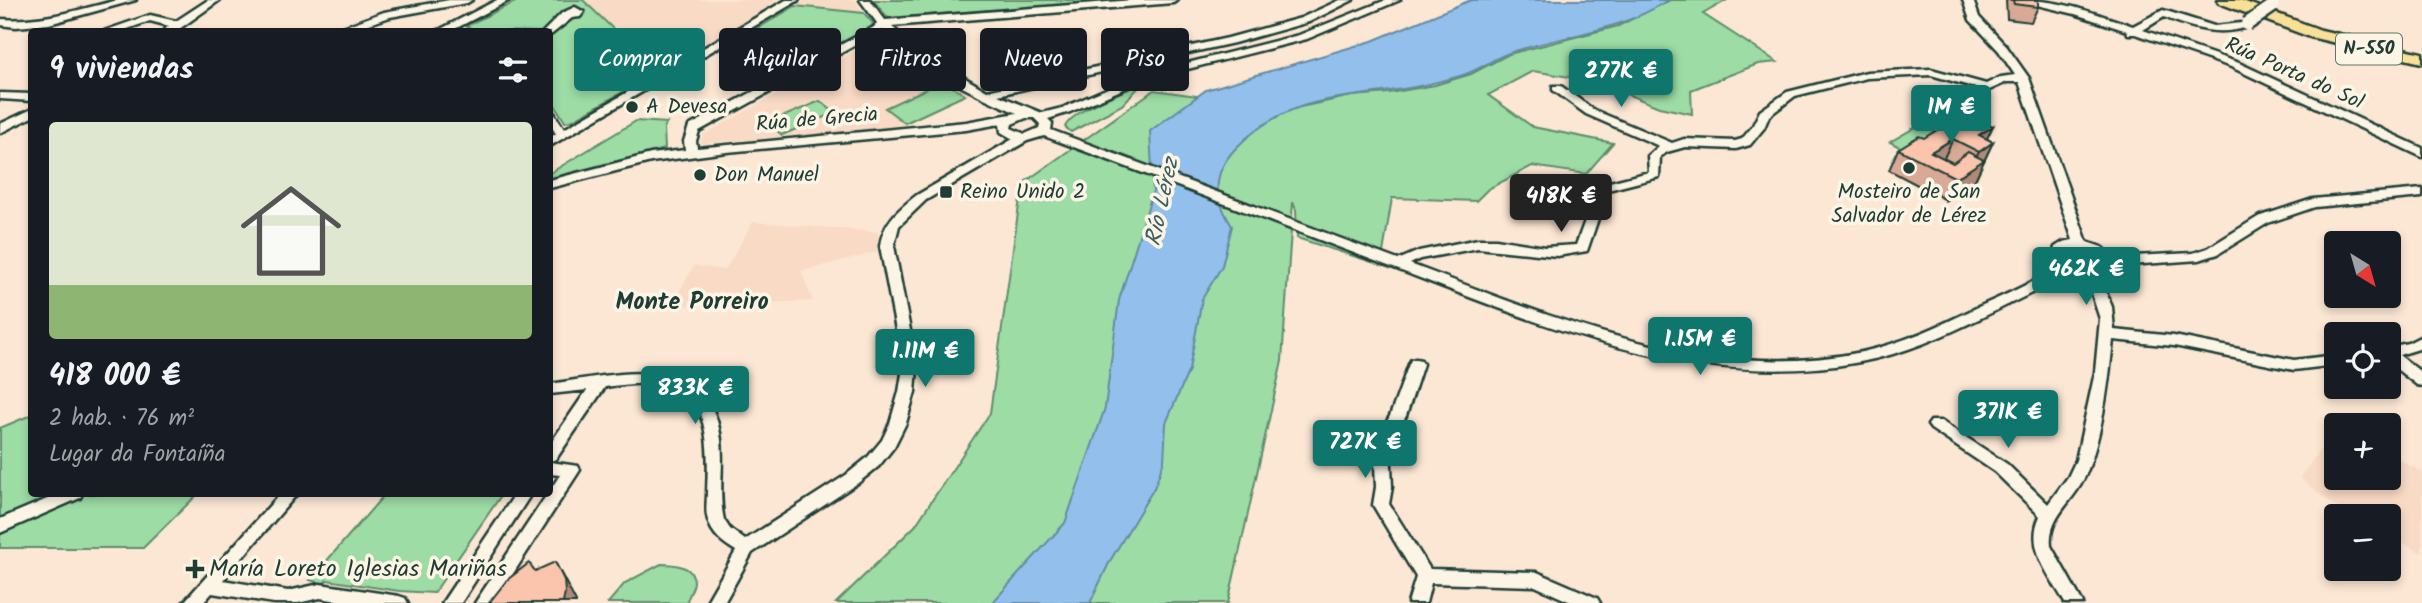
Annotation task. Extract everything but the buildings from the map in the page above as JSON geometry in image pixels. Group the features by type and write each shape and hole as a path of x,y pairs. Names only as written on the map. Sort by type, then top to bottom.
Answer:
{"highway":[{"name":"N-550","path":"2225,0 2316,34 2422,60"}],"street":[{"path":"0,22 13,25 36,23 131,0"},
{"path":"174,28 215,0"},
{"path":"347,28 388,15 467,0"},
{"path":"448,28 505,0"},
{"path":"553,140 794,0"},
{"path":"865,0 883,23 917,54 988,94 1008,109"},
{"path":"692,152 690,141 693,129 867,35 883,23 1173,0"},
{"path":"1087,74 1267,31 1305,20 1348,0"},
{"path":"715,603 746,548 852,479 873,462 898,424 907,392 910,367 887,246 888,233 896,221 926,196 1023,138 1040,122 1109,91 1140,78 1303,37 1395,0"},
{"path":"1969,0 1973,18 2003,49 2023,78 2081,244"},
{"name":"Rúa Porta do Sol","path":"2028,0 2078,11 2132,32 2251,71 2422,153"},
{"path":"2132,32 2163,13 2211,29 2230,31 2247,24 2273,6 2262,0"},
{"path":"553,28 568,16"},
{"path":"119,28 150,18 179,25"},
{"path":"452,26 456,28"},
{"path":"1401,265 1412,256 1450,251 1475,243 1499,244 1533,251 1582,248 1602,188 1655,174 1654,156 1669,146 1698,142 1736,145 1746,142 1758,128 1764,114 1791,94 1867,75 1931,72 1987,88 2005,79 2023,78"},
{"path":"1557,88 1598,116 1669,146"},
{"path":"988,94 1009,91"},
{"path":"1007,133 1004,126 1008,109 1021,91"},
{"path":"0,96 28,99"},
{"name":"Rúa de Grecia","path":"553,183 651,158 692,152 966,126 983,122 1008,109 1040,122"},
{"path":"0,129 28,115"},
{"path":"553,120 562,134"},
{"path":"1040,122 1066,139 1604,340 1691,358 1790,364 1871,355 1906,345 2042,283 2069,265"},
{"name":"Rúa de Grecia","path":"966,126 1023,138"},
{"path":"2110,262 2194,257 2213,251 2263,220 2313,203 2422,193"},
{"path":"2081,244 2103,253 2110,262 2109,270 2091,273 2069,265 2060,250 2068,245 2081,244"},
{"path":"2074,603 2040,537 2049,515 2069,490 2083,462 2108,334 2105,308 2091,273"},
{"path":"2108,334 2174,341 2294,365 2324,361"},
{"path":"2401,350 2422,341"},
{"path":"1416,364 1398,416 1382,444 1384,487 1381,505 1425,576 1417,603"},
{"path":"2401,364 2422,381"},
{"path":"553,389 657,379 676,383 696,394 705,404 712,421 715,519 725,537 746,548"},
{"path":"553,451 599,384"},
{"path":"1936,425 2001,468 2049,515"},
{"path":"484,603 572,470 553,468"},
{"path":"0,526 67,497"},
{"path":"192,603 286,497"},
{"path":"451,603 521,497"},
{"path":"1425,576 1537,579 1591,603"},
{"path":"208,584 288,598 320,591 399,603"}],"shaded area":[{"path":"583,0 781,0 733,28 719,28 719,36 705,44 705,28 612,28"},
{"path":"805,0 855,0 864,13 795,6"},
{"path":"855,51 855,91 965,91 969,95 899,127 700,144 703,135 783,91 841,91 841,59"},
{"path":"753,222 878,232 877,252 801,271 813,301 671,306 694,266 725,270"},
{"path":"2324,444 2324,490 2401,490 2401,461 2422,472 2422,553 2401,542 2401,504 2333,504 2300,478"}],"green space":[{"path":"519,0 583,0 612,28 574,28 574,91 624,91 565,122 553,102 553,28 466,26"},
{"path":"873,0 1128,0 888,18"},
{"path":"1670,0 1727,0 1703,14 1777,62 1758,64 1691,90 1692,114 1659,107 1594,81 1533,71 1488,95 1533,127 1613,143 1586,174 1532,166 1488,189 1476,201 1392,198 1381,265 1297,238 1293,202 1282,361 1228,603 836,603 915,526 990,413 1022,184 1153,91 1291,109 1352,96 1435,85 1471,74 1509,54 1618,26"},
{"path":"795,6 864,13 873,23 871,28 855,28 855,37 841,44 841,28 758,28"},
{"path":"922,91 959,91 965,95 905,123 885,108"},
{"path":"1124,91 1135,91 1122,105 1071,132 1065,127 1077,114"},
{"path":"820,101 835,113 782,135 768,123"},
{"path":"1937,115 1954,123 1907,151 1890,142"},
{"path":"636,121 667,123 664,128 665,149 553,177 553,171"},
{"path":"28,416 28,497 195,497 143,548 0,548 0,428"},
{"path":"382,497 500,497 434,593 399,591 327,580 323,584 310,580"},
{"path":"661,564 682,566 693,576 694,584 686,603 608,603 625,583"}],"water":[{"name":"Río Lérez","path":"1471,0 1668,0 1632,19 1507,54 1458,77 1304,106 1280,115 1257,129 1227,159 1219,177 1219,196 1232,226 1222,266 1202,299 1189,370 1166,423 1164,461 1154,488 1110,561 1090,603 992,603 1065,523 1105,408 1119,300 1153,191 1150,131 1206,90 1372,41"}],"place":[{"name":"A Devesa","path":"632,107"},
{"name":"Mosteiro de San Salvador de Lérez","path":"1909,168"},
{"name":"Don Manuel","path":"700,175"},
{"name":"Reino Unido 2","path":"946,192"},
{"name":"María Loreto Iglesias Mariñas","path":"195,569"}],"district":[{"name":"Monte Porreiro","path":"692,302"}]}
